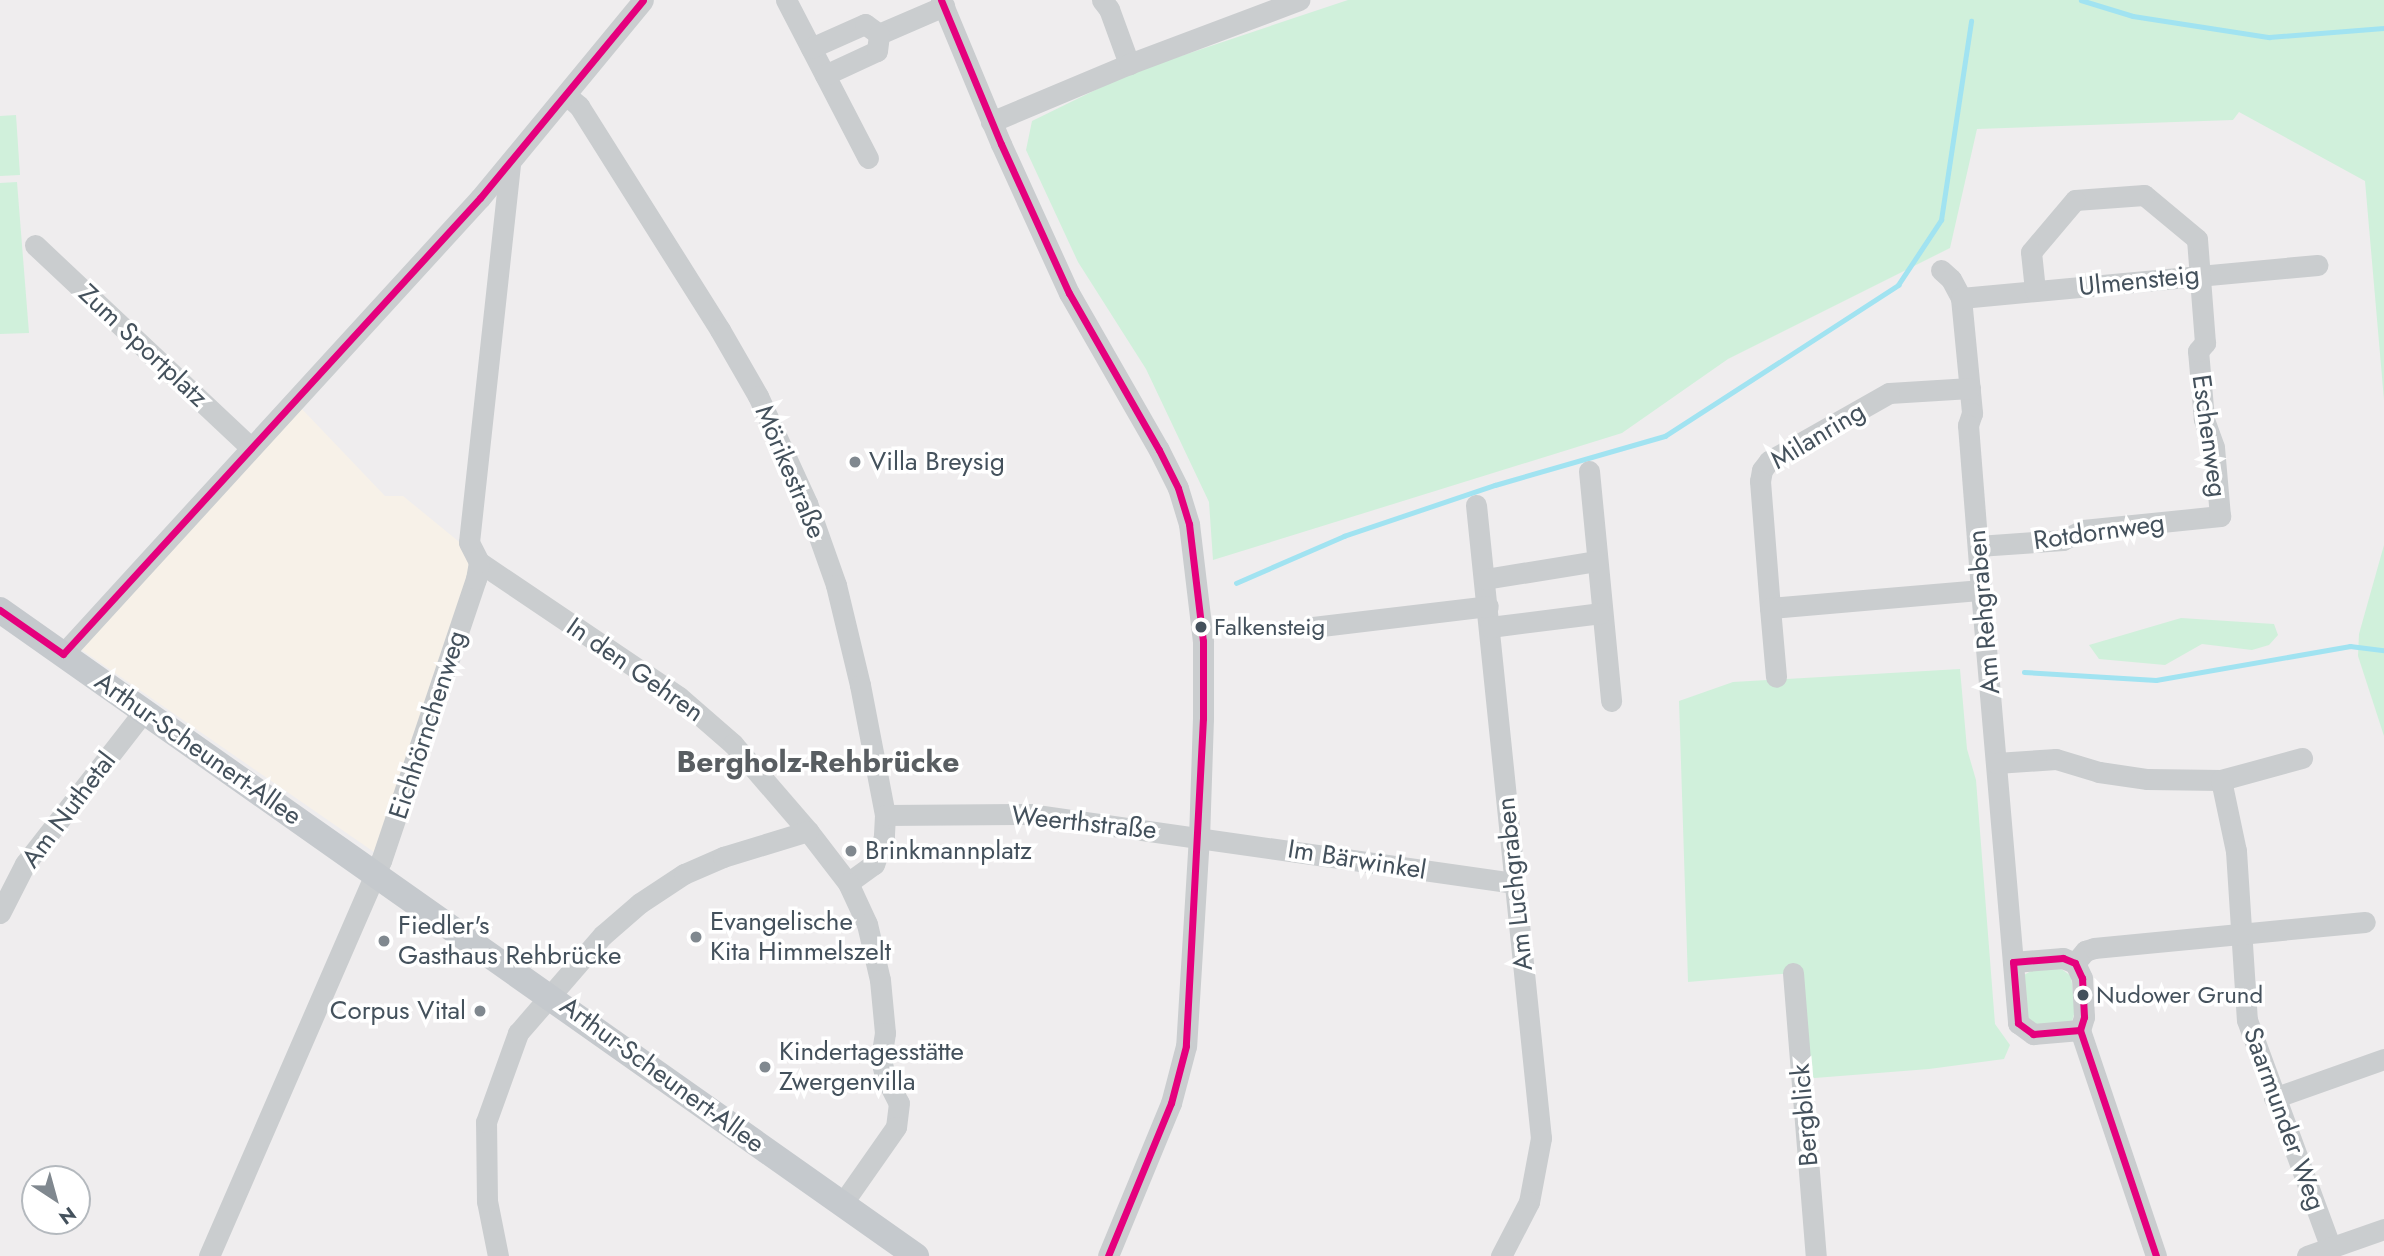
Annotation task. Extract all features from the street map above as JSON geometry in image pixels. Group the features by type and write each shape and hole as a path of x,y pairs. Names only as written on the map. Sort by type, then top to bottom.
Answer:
{"main road":[{"name":"Arthur-Scheunert-Allee","path":"0,610 916,1256"}],"street":[{"path":"63,654 510,162 643,0"},
{"path":"786,0 869,158"},
{"path":"1102,0 1109,9 1129,64"},
{"path":"991,122 1129,64 1299,0"},
{"path":"880,34 942,3 991,122 1069,293 1178,488 1189,524 1203,641 1199,836 1186,1046 1171,1103 1108,1256"},
{"path":"811,48 865,24 880,34"},
{"path":"825,75 877,51 880,34"},
{"name":"Mörikestraße","path":"566,95 579,106 720,330 758,396 807,503 842,608 885,815 884,837 874,864 848,883"},
{"path":"479,562 469,542 510,162"},
{"name":"Eschenweg","path":"2035,291 2031,252 2075,200 2144,195 2197,239 2205,343 2198,351 2204,419 2214,447 2220,516"},
{"name":"Zum Sportplatz","path":"35,245 251,448"},
{"name":"Ulmensteig","path":"1961,298 2317,265"},
{"name":"Am Rehgraben","path":"1941,270 1951,279 1961,298 1972,413 1968,425 2018,1023 2033,1034 2080,1030"},
{"name":"Milanring","path":"1776,677 1760,481 1762,470 1769,461 1889,393 1970,388"},
{"path":"1589,471 1611,701"},
{"name":"Am Luchgraben","path":"1476,505 1541,1138 1530,1202 1501,1256"},
{"name":"Rotdornweg","path":"1978,547 2063,540 2083,530 2220,516"},
{"path":"1485,579 1596,561"},
{"name":"In den Gehren","path":"479,562 678,697 733,744 808,831 848,883 867,924 880,980 885,1032 881,1059 885,1076 899,1103 896,1127 842,1204"},
{"name":"Eichhörnchenweg","path":"209,1256 375,875 411,781 479,562"},
{"path":"1770,608 1981,590"},
{"path":"1313,628 1489,616 1601,613"},
{"name":"Am Nuthetal","path":"0,913 25,864 144,711"},
{"path":"1996,763 2056,759 2099,772 2147,779 2221,780 2302,758"},
{"name":"Saarmunder Weg","path":"2221,780 2236,851 2247,1020 2331,1248"},
{"name":"Weerthstraße","path":"885,815 1029,814 1199,836"},
{"path":"498,1256 487,1201 486,1122 518,1033 603,935 640,903 684,874 723,857 808,831"},
{"name":"Im Bärwinkel","path":"1199,836 1515,883"},
{"path":"2075,963 2085,951 2094,948 2365,922"},
{"path":"2013,962 2063,958 2075,963 2082,978 2084,1017 2080,1030 2156,1256"},
{"name":"Bergblick","path":"1793,973 1816,1256"},
{"path":"2274,1098 2384,1059"},
{"path":"2307,1256 2384,1229"}],"shaded area":[{"path":"300,407 385,496 403,496 463,545 471,565 374,852 76,646"}],"green space":[{"path":"1348,0 2384,0 2384,400 2365,181 2239,112 2233,120 1977,129 1950,248 1728,359 1622,433 1213,560 1209,502 1146,369 1078,262 1026,150 1032,121 1130,73"},
{"path":"16,115 20,175 0,176 0,116"},
{"path":"17,182 29,333 0,334 0,183"},
{"path":"2384,545 2384,736 2358,656 2359,634"},
{"path":"2181,618 2274,624 2278,635 2269,645 2252,650 2202,644 2165,665 2099,659 2089,645"},
{"path":"1960,669 1967,749 1976,780 1995,1024 2010,1045 2004,1059 1929,1069 1802,1079 1793,973 1688,982 1679,701 1733,682"},
{"path":"2060,968 2071,976 2075,1011 2072,1021 2040,1028 2027,1022 2022,980 2024,975 2033,970"}],"waterway":[{"path":"2081,0 2133,16 2269,37 2384,28"},
{"path":"1236,583 1344,536 1495,485 1665,436 1898,285 1941,220 1971,21"},
{"path":"2024,672 2156,680 2350,646 2384,650"}],"transit line":[{"path":"63,654 480,198 643,0"},
{"path":"941,0 1001,144 1069,293 1159,450 1178,488 1189,524 1203,641 1203,718 1186,1046 1171,1103 1108,1256"},
{"path":"0,610 63,654"},
{"path":"2013,962 2063,958 2075,963 2082,978 2084,1017 2080,1030 2156,1256"},
{"path":"2013,962 2018,1023 2033,1034 2080,1030"}],"place":[{"name":"Villa Breysig","path":"855,462"},
{"name":"Falkensteig","path":"1201,627"},
{"name":"Brinkmannplatz","path":"851,851"},
{"name":"Evangelische Kita Himmelszelt","path":"696,937"},
{"name":"Fiedler's Gasthaus Rehbrücke","path":"384,941"},
{"name":"Nudower Grund","path":"2083,995"},
{"name":"Corpus Vital","path":"480,1011"},
{"name":"Kindertagesstätte Zwergenvilla","path":"765,1067"}],"district":[{"name":"Bergholz-Rehbrücke","path":"818,762"}]}
